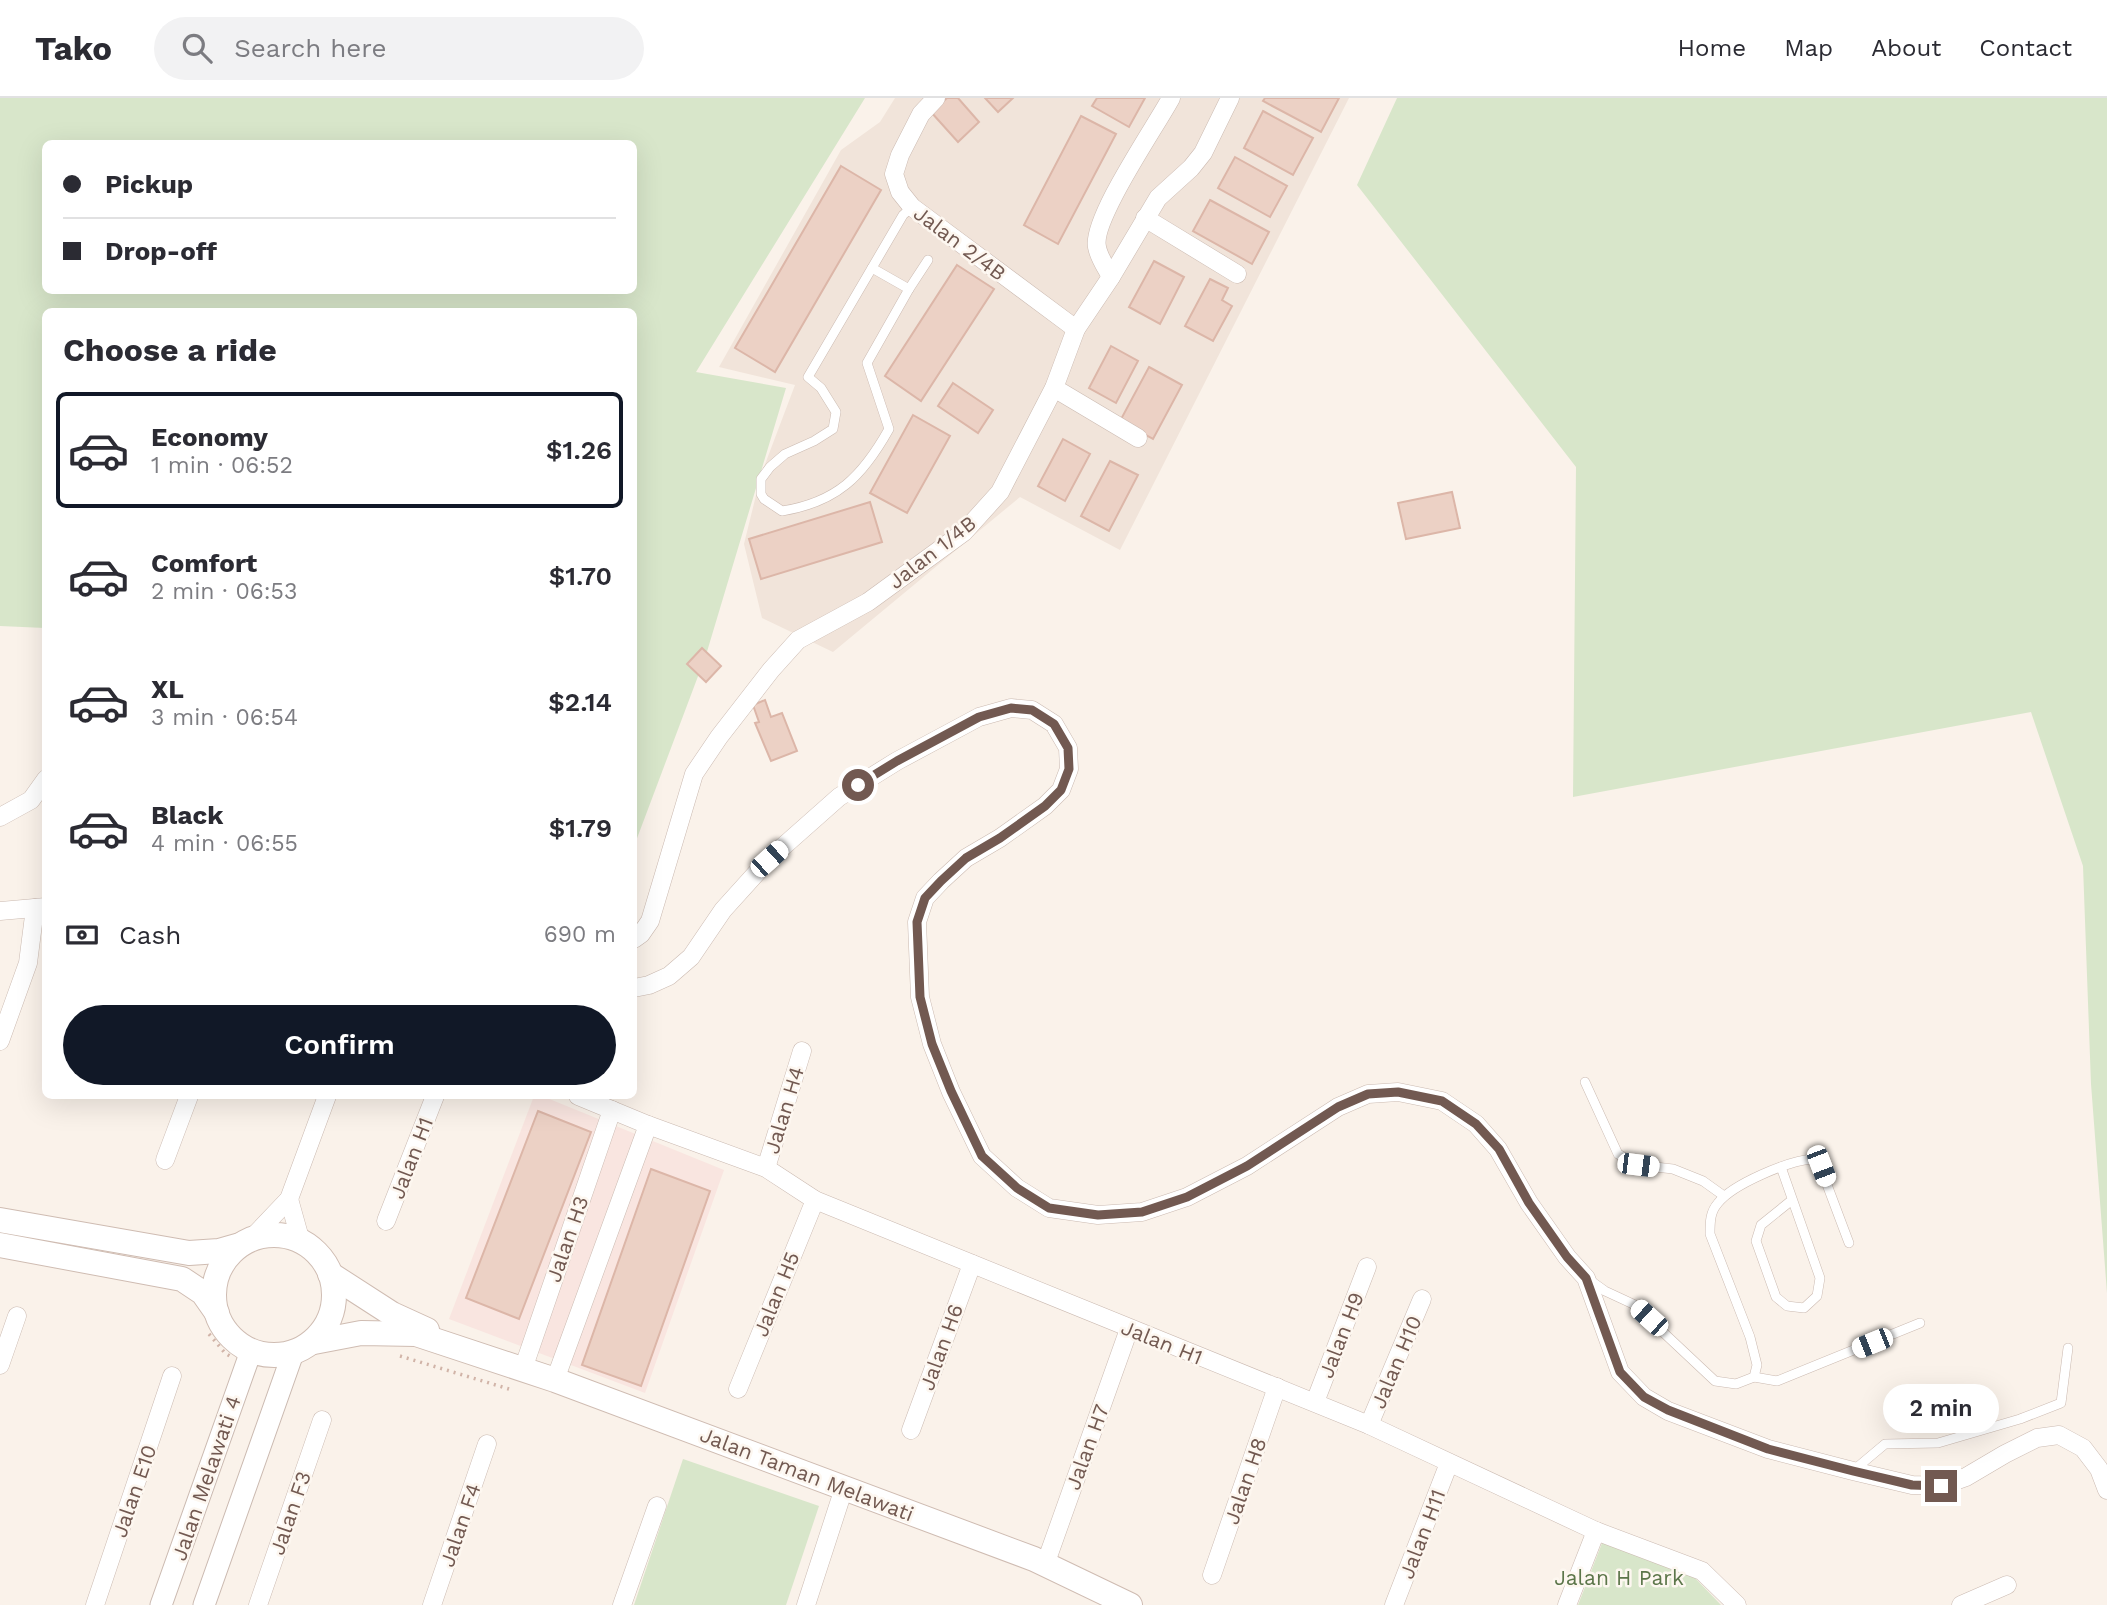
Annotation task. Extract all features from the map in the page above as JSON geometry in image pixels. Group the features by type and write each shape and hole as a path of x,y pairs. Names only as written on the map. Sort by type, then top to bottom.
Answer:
{"main road":[{"path":"0,1220 189,1253 219,1251 266,1236 285,1237 301,1242 319,1255 330,1274 334,1293 332,1312 326,1327 303,1347 271,1355 251,1351 229,1335 203,1293 182,1279 0,1245"},
{"path":"217,1312 214,1287 223,1263 246,1242"},
{"name":"Jalan Taman Melawati","path":"330,1274 392,1314 478,1353 519,1380 555,1380 1045,1565 1130,1605"},
{"name":"Jalan Taman Melawati","path":"303,1347 361,1333 386,1332 415,1334 478,1353"}],"street":[{"name":"Jalan 2/4B","path":"936,98 921,114 900,155 894,174 900,192 912,207 1076,329"},
{"path":"1111,276 1096,245 1098,230 1110,201 1171,98"},
{"name":"Jalan 1/4B","path":"637,937 650,921 694,774 719,737 798,640 868,602 964,532 1000,492 1054,388 1076,329 1164,191 1191,168 1203,153 1230,98"},
{"path":"1145,218 1237,274"},
{"path":"1054,388 1138,438"},
{"path":"637,987 669,976 691,957 723,909 769,859 839,797 897,761 979,717 1011,708 1032,710 1054,724 1068,748 1069,769 1061,790 1045,806 966,858 925,898 917,922 920,997 932,1044 982,1156 1017,1188 1049,1208 1098,1215 1142,1212 1187,1197 1247,1166 1338,1107 1368,1094 1398,1092 1442,1101 1476,1124 1499,1149 1529,1203 1567,1257 1586,1278 1620,1372 1644,1397 1668,1410 1768,1449 1912,1485 1941,1486 1966,1477 2037,1438 2059,1435 2083,1448 2099,1469 2107,1490"},
{"path":"0,817 31,800 42,785"},
{"path":"0,911 40,907 28,963 0,1041"},
{"name":"Jalan H4","path":"766,1168 802,1051"},
{"path":"165,1160 188,1099"},
{"path":"246,1242 289,1199 326,1099"},
{"name":"Jalan H1","path":"386,1221 434,1099"},
{"name":"Jalan H1","path":"585,1099 766,1168 815,1200 1369,1424 1596,1531 1702,1571 1737,1605"},
{"name":"Jalan H3","path":"519,1380 612,1110"},
{"name":"Jalan H3","path":"555,1380 648,1125"},
{"path":"289,1199 301,1242"},
{"name":"Jalan H5","path":"738,1389 815,1200"},
{"name":"Jalan H6","path":"911,1430 972,1264"},
{"name":"Jalan H9","path":"1315,1402 1367,1268"},
{"name":"Jalan H10","path":"1369,1424 1422,1299"},
{"path":"0,1365 17,1317"},
{"name":"Jalan H7","path":"1045,1565 1129,1329"},
{"name":"Jalan Melawati 4","path":"204,1605 303,1347"},
{"name":"Jalan Melawati 4","path":"161,1605 251,1351"},
{"name":"Jalan E10","path":"95,1605 172,1376"},
{"name":"Jalan H8","path":"1212,1575 1277,1387"},
{"name":"Jalan F3","path":"258,1605 322,1420"},
{"name":"Jalan F4","path":"432,1605 488,1444"},
{"name":"Jalan H11","path":"1394,1605 1449,1463"},
{"path":"806,1605 845,1488"},
{"path":"622,1605 657,1506"},
{"path":"1567,1605 1596,1531"},
{"path":"1961,1605 2007,1585"}],"lane":[{"path":"912,207 903,215 808,377 821,388 836,412 833,429 785,454 761,479 761,494 764,499 782,511 797,509 839,491 854,479 874,456 889,429 867,363 928,260"},
{"path":"872,268 909,289"},
{"path":"1585,1082 1618,1154 1638,1165 1673,1169 1703,1181 1724,1196"},
{"path":"1754,1377 1757,1365 1750,1337 1710,1234 1710,1220 1716,1205 1737,1186 1799,1160 1812,1159 1821,1166 1849,1243"},
{"path":"1781,1167 1820,1278 1817,1296 1804,1308 1787,1306 1776,1297 1756,1241 1761,1225 1792,1200"},
{"path":"1586,1278 1605,1291 1633,1304 1715,1381 1736,1384 1754,1377 1777,1381 1920,1324"},
{"path":"1853,1471 1885,1444 1938,1443 2020,1419 2060,1403 2068,1348"}],"path":[{"path":"394,1354 519,1380"}],"shaded area":[{"path":"895,98 1349,98 1120,550 1020,497 833,652 762,618 744,544 761,475 795,385 719,367 841,150 880,122"},
{"path":"533,1099 549,1099 724,1170 645,1393 449,1319"}],"green space":[{"path":"0,98 865,98 696,372 786,388 706,655 637,838 637,308 42,308 42,628 0,626"},
{"path":"1397,98 2107,98 2107,1293 2091,1084 2083,866 2031,712 1573,797 1576,467 1357,185"},
{"path":"683,1459 819,1506 786,1605 634,1605"},
{"name":"Jalan H Park","path":"1604,1538 1695,1578 1721,1605 1578,1605"}],"building":[{"path":"947,98 958,98 979,122 958,142 931,112"},
{"path":"985,98 1013,98 998,112"},
{"path":"1097,98 1145,98 1129,127 1092,106"},
{"path":"1265,98 1339,98 1321,132 1263,101"},
{"path":"1263,111 1313,138 1293,175 1244,148"},
{"path":"1081,116 1116,134 1058,244 1024,225"},
{"path":"1235,157 1287,186 1270,217 1218,188"},
{"path":"841,166 881,190 775,372 735,348"},
{"path":"1210,200 1269,232 1252,264 1193,231"},
{"path":"1154,261 1184,277 1160,324 1129,307"},
{"path":"957,265 994,289 921,401 885,376"},
{"path":"1210,279 1228,288 1222,300 1232,306 1213,341 1185,326"},
{"path":"1111,346 1138,361 1116,403 1089,388"},
{"path":"1149,367 1182,385 1153,439 1120,421"},
{"path":"953,383 993,410 978,433 938,406"},
{"path":"913,415 950,436 907,513 870,493"},
{"path":"1063,439 1090,454 1065,501 1038,486"},
{"path":"1110,461 1138,475 1109,531 1081,516"},
{"path":"1452,492 1460,528 1406,539 1398,503"},
{"path":"870,502 882,542 761,579 749,539"},
{"path":"702,648 721,666 706,682 687,664"},
{"path":"765,700 771,717 782,713 797,751 771,761 755,723 759,722 753,705"},
{"path":"538,1111 591,1132 519,1319 466,1298"},
{"path":"651,1169 710,1191 641,1386 582,1365"}],"route":[{"path":"858,785 979,717 1011,708 1032,710 1054,724 1068,748 1069,769 1061,790 1045,806 966,858 925,898 917,922 920,997 932,1044 982,1156 1017,1188 1049,1208 1098,1215 1142,1212 1187,1197 1247,1166 1338,1107 1368,1094 1398,1092 1442,1101 1476,1124 1499,1149 1529,1203 1567,1257 1586,1278 1620,1372 1644,1397 1668,1410 1768,1449 1912,1485 1941,1486"}]}
